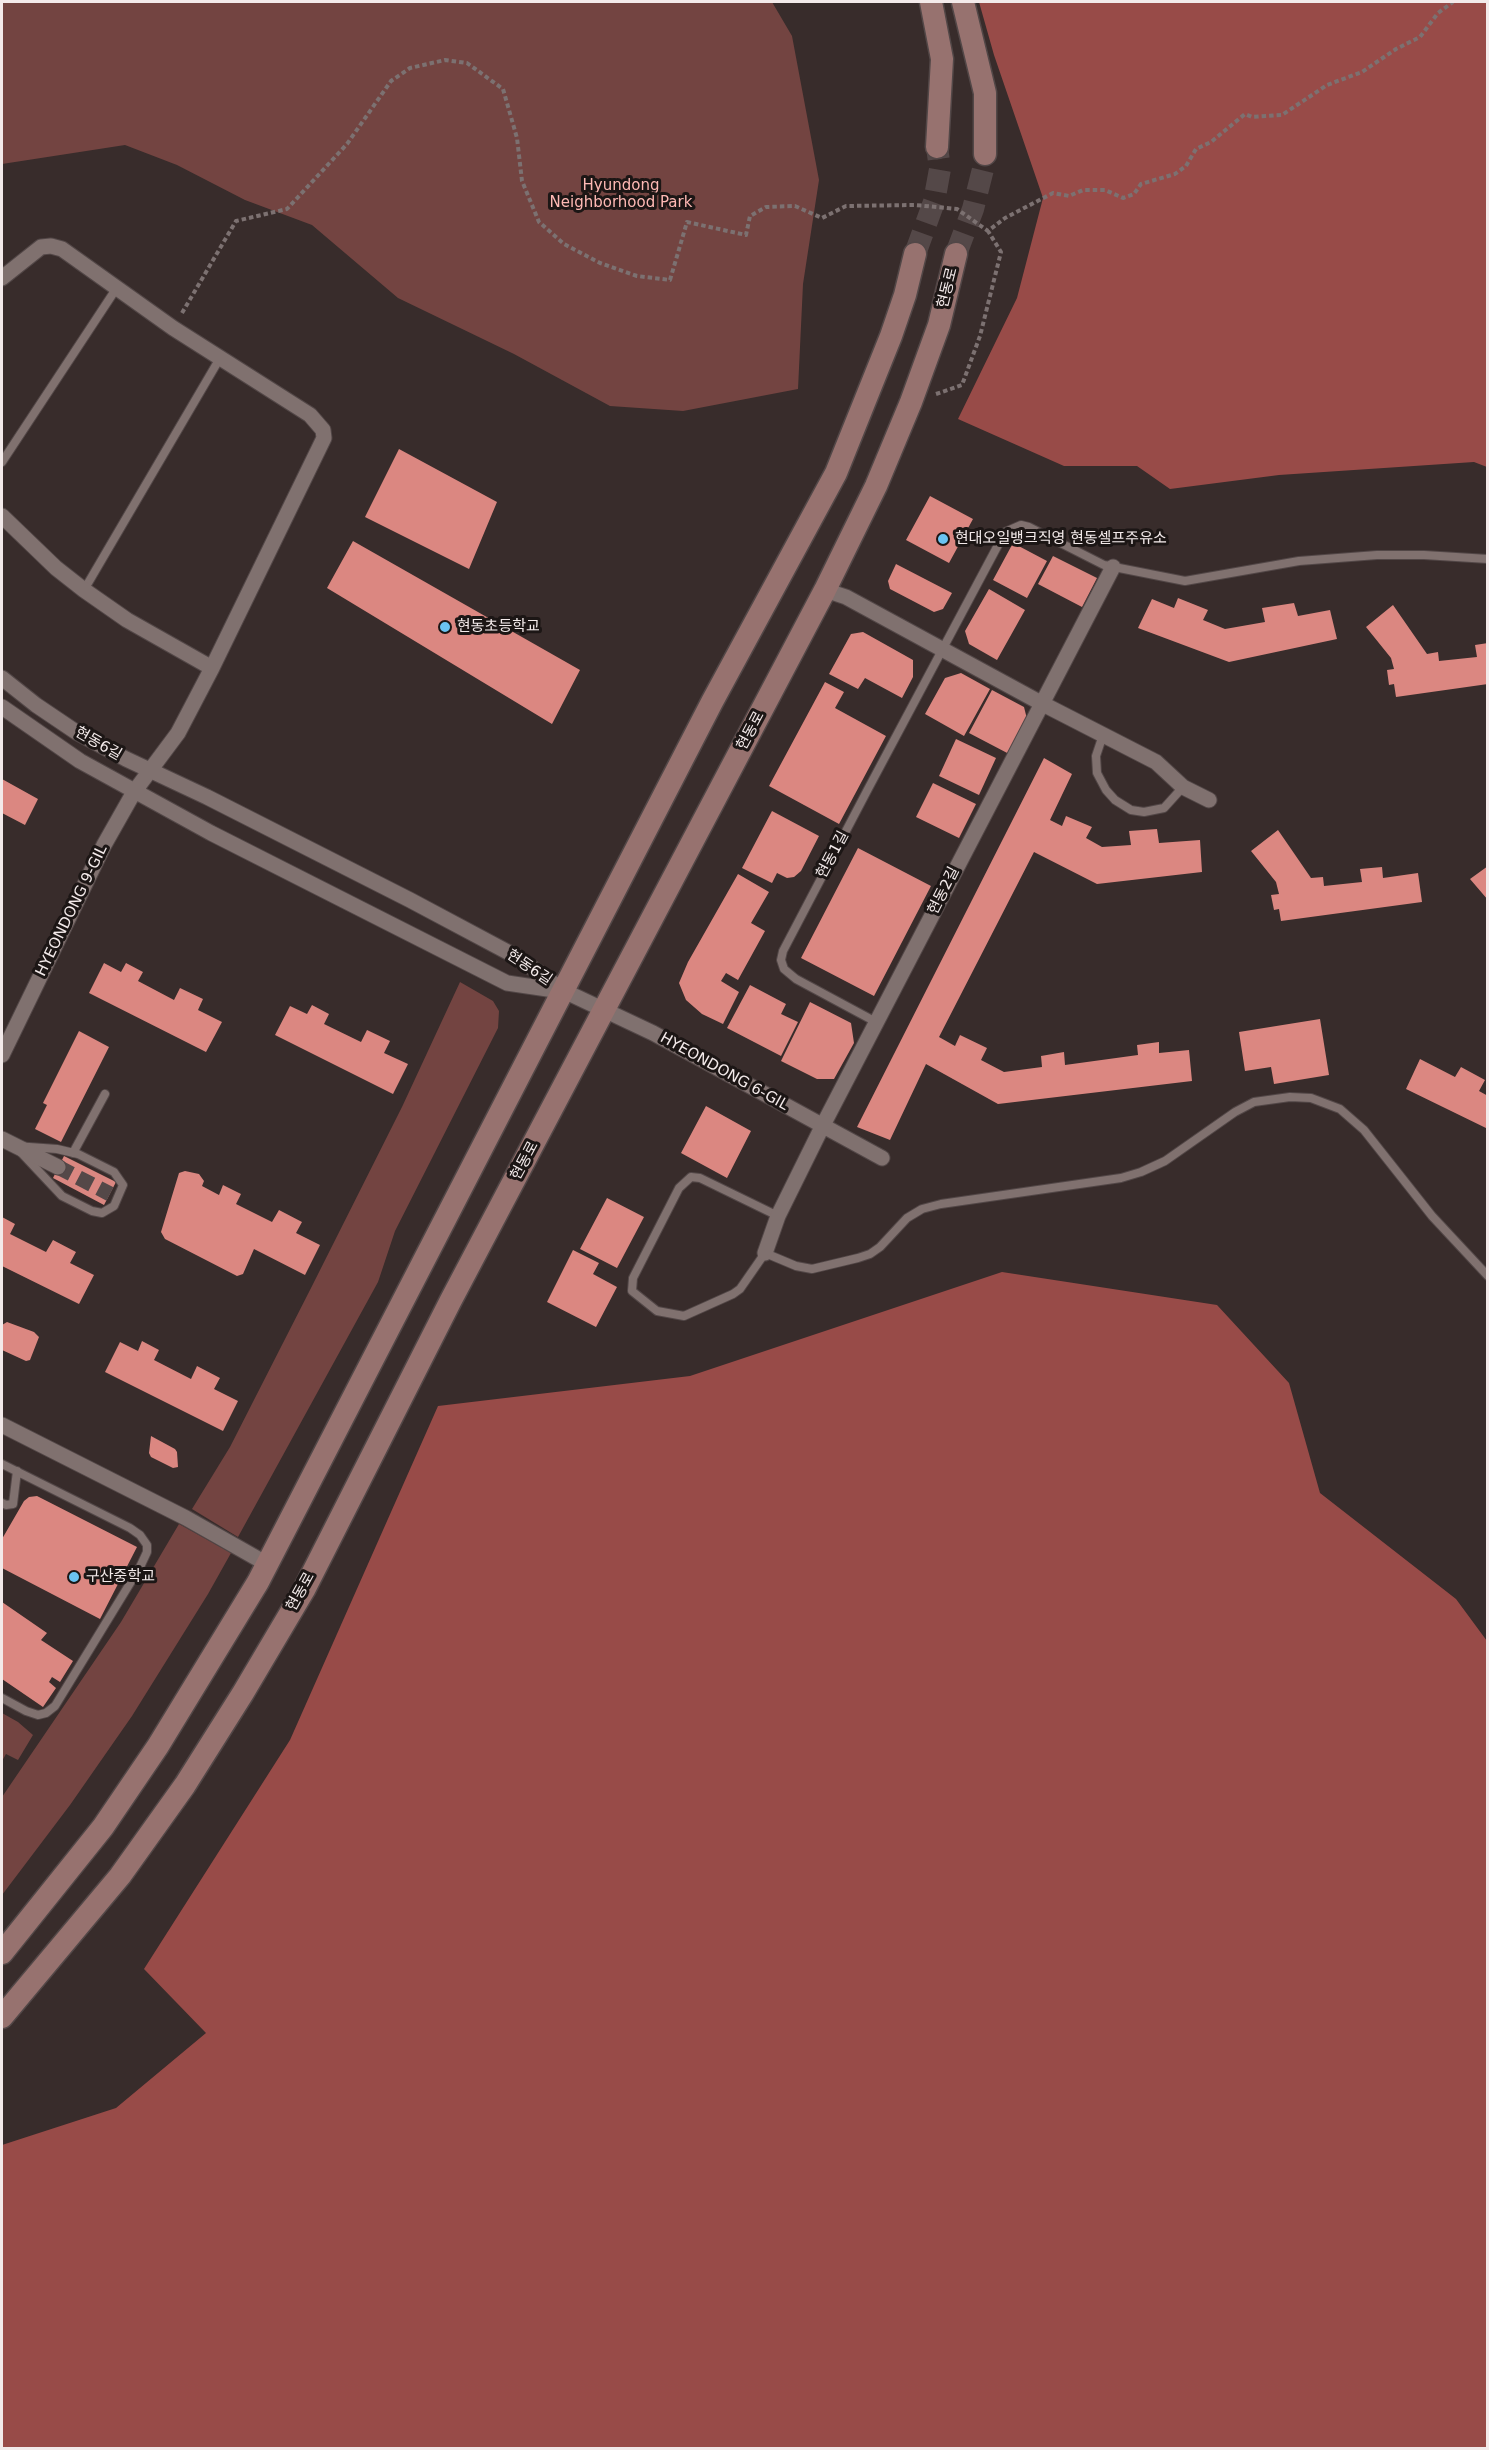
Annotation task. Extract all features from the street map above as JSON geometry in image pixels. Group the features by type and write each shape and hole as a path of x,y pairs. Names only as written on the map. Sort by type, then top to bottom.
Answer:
{"main road":[{"path":"931,2 942,58 937,147"},
{"path":"963,2 985,93 985,154"},
{"path":"2,1953 103,1827 158,1746 267,1564 712,702 836,473 891,336 905,295 915,254"},
{"name":"현동로","path":"2,2017 120,1876 185,1785 304,1590 451,1300 825,590 876,486 939,325 956,254"}],"street":[{"path":"2,278 41,247 51,246 62,249 116,289 220,358"},
{"name":"HYEONDONG 9-GIL","path":"2,1055 104,845 134,792 178,733 212,668 324,438 323,430 310,415 220,358"},
{"path":"2,516 56,568 84,590 127,620 212,668"},
{"name":"현동2길","path":"765,1253 778,1216 822,1127 1113,567"},
{"path":"825,590 846,597 1041,703 1156,762 1183,787 1209,800"},
{"name":"현동6길","path":"2,678 76,732 150,772 207,797 517,957 564,991"},
{"name":"현동6길","path":"2,707 71,755 134,792 507,983 564,991"},
{"name":"HYEONDONG 6-GIL","path":"564,991 653,1033 882,1158"},
{"path":"8,1142 58,1167"},
{"path":"2,1425 186,1518 267,1564"}],"lane":[{"path":"2,462 116,289"},
{"path":"84,590 220,358"},
{"name":"현동1길","path":"876,1022 796,979 784,969 781,960 783,951 1005,532 1013,526 1029,527 1091,559 1113,567"},
{"path":"1113,567 1133,569 1185,581 1299,561 1377,555 1488,559"},
{"path":"1103,735 1096,756 1097,772 1106,790 1115,800 1131,810 1144,812 1164,808 1183,787"},
{"path":"73,1153 105,1094"},
{"path":"765,1253 796,1266 813,1269 858,1258 880,1247 907,1218 922,1209 941,1204 1120,1178 1141,1172 1180,1151 1235,1112 1254,1102 1290,1097 1311,1098 1340,1108 1364,1130 1432,1216 1488,1276"},
{"path":"8,1142 73,1153 114,1172 123,1185 114,1206 102,1213 92,1211 62,1196 8,1142"},
{"name":"현동2길","path":"765,1253 740,1289 684,1316 657,1311 633,1291 633,1278 685,1180 691,1177 700,1178 778,1216"},
{"path":"2,1464 140,1535 147,1545 147,1552 140,1567 56,1706 38,1715 2,1698"},
{"path":"2,1503 13,1504 17,1471"}],"path":[{"path":"988,231 1005,218 1053,193 1068,196 1083,190 1105,190 1123,198 1134,194 1141,183 1175,174 1186,166 1196,149 1211,142 1245,114 1252,117 1282,115 1327,86 1362,72 1420,37 1438,14 1453,2"},
{"path":"173,328 236,221 287,209 347,144 391,81 410,68 445,60 467,63 503,89 517,138 522,181 539,222 564,244 600,263 637,276 670,280 687,222 746,235 750,216 766,207 795,206 822,218 846,206 915,205 957,209 988,231 1001,252 980,336 962,385 910,402"}],"green space":[{"name":"Hyundong Neighborhood Park","path":"2,2 772,2 792,36 819,180 803,284 798,389 683,411 610,406 514,354 398,298 312,225 245,200 177,165 125,145 2,164"},
{"path":"460,982 493,1001 499,1011 498,1028 395,1231 378,1282 238,1537 192,1509 230,1447 310,1290 402,1107"},
{"path":"179,1524 231,1553 132,1716 70,1805 2,1895 2,1797 121,1622"},
{"path":"2,1713 18,1722 33,1735 18,1760 6,1754 2,1761"}],"shaded area":[{"path":"979,2 1487,2 1487,467 1474,462 1279,475 1170,489 1137,466 1064,466 958,419 1017,298 1043,198 994,55"},
{"path":"1002,1272 1217,1305 1289,1383 1320,1493 1456,1599 1487,1641 1487,2448 2,2448 2,2145 116,2108 206,2033 144,1969 290,1740 438,1406 690,1376"}],"building":[{"path":"399,449 497,502 469,569 365,517"},
{"path":"930,496 973,519 949,563 906,540"},
{"path":"353,541 580,670 552,724 327,588"},
{"path":"1013,543 1047,561 1027,598 993,580"},
{"path":"1053,556 1097,578 1082,607 1038,584"},
{"path":"896,564 952,593 943,609 934,612 890,589 888,581"},
{"path":"989,589 1025,610 997,660 969,644 965,631"},
{"path":"1178,598 1208,610 1203,620 1225,629 1265,622 1262,608 1294,603 1298,616 1330,610 1337,639 1229,662 1138,628 1152,599 1174,608"},
{"path":"1393,605 1427,654 1438,652 1439,661 1477,657 1475,645 1488,643 1488,684 1396,697 1394,684 1389,685 1387,670 1394,669 1391,658 1366,627"},
{"path":"863,632 913,660 913,677 902,698 865,678 858,689 829,674 851,634"},
{"path":"961,673 990,689 964,736 925,714 945,678"},
{"path":"825,682 844,692 835,708 886,736 839,824 769,786"},
{"path":"992,690 1024,707 1028,723 1011,755 969,733"},
{"path":"956,739 996,758 979,795 939,776"},
{"path":"1044,758 1072,774 1050,820 1062,826 1066,816 1092,827 1086,838 1102,847 1131,845 1129,831 1157,829 1159,843 1200,840 1202,872 1097,884 1034,852 939,1037 955,1046 960,1035 987,1048 981,1060 1004,1072 1042,1067 1041,1056 1064,1052 1065,1065 1138,1055 1137,1045 1159,1042 1159,1053 1189,1050 1192,1081 998,1104 926,1064 890,1140 857,1127"},
{"path":"2,779 38,799 25,825 2,813"},
{"path":"933,783 976,804 959,838 916,817"},
{"path":"772,811 819,836 801,871 794,877 787,878 777,873 772,883 742,868"},
{"path":"1278,830 1311,878 1323,877 1324,886 1362,882 1360,869 1382,867 1383,878 1418,873 1422,902 1281,921 1279,909 1274,910 1271,895 1279,894 1276,882 1251,851"},
{"path":"858,848 931,886 874,996 801,958"},
{"path":"1488,866 1488,900 1470,879"},
{"path":"738,874 769,892 751,923 765,931 738,980 726,973 721,981 739,992 723,1024 702,1014 686,1000 679,983 688,962"},
{"path":"104,963 121,972 126,963 143,972 138,981 174,1000 180,988 203,999 198,1010 222,1022 206,1052 89,993"},
{"path":"750,985 786,1004 781,1014 798,1022 781,1056 727,1028"},
{"path":"810,1002 851,1023 854,1043 834,1079 817,1079 781,1061"},
{"path":"312,1005 329,1014 324,1024 361,1042 367,1030 390,1041 384,1053 408,1064 393,1094 275,1035 290,1006 307,1014"},
{"path":"1320,1019 1329,1075 1274,1084 1271,1067 1245,1071 1239,1032"},
{"path":"79,1031 109,1047 61,1142 35,1129 47,1105 43,1103"},
{"path":"1420,1059 1455,1077 1461,1067 1485,1080 1479,1091 1488,1096 1488,1129 1406,1089"},
{"path":"706,1106 751,1131 727,1178 681,1153"},
{"path":"64,1156 116,1182 104,1205 53,1178"},
{"path":"185,1171 199,1174 204,1181 202,1186 219,1195 223,1185 241,1194 236,1204 272,1222 279,1210 302,1222 296,1233 320,1245 305,1275 254,1249 243,1274 237,1276 165,1239 161,1232 179,1173"},
{"path":"607,1198 644,1217 617,1268 580,1249"},
{"path":"2,1217 15,1224 10,1234 46,1252 53,1240 76,1252 70,1263 94,1275 79,1304 2,1266"},
{"path":"573,1250 599,1263 593,1274 617,1287 596,1327 547,1302"},
{"path":"7,1322 34,1332 39,1337 30,1360 26,1361 2,1350 2,1325"},
{"path":"142,1341 159,1350 154,1360 191,1379 197,1366 220,1378 214,1389 238,1401 223,1431 105,1372 120,1342 138,1351"},
{"path":"151,1436 175,1449 178,1467 173,1468 151,1457 149,1453"},
{"path":"37,1496 137,1547 100,1619 2,1568 2,1539 24,1501 29,1497"},
{"path":"2,1602 47,1633 41,1640 73,1661 60,1682 52,1677 49,1682 56,1688 43,1707 2,1679"}],"tunnel":[{"path":"915,254 934,202 940,169 937,147"},
{"path":"956,254 973,209 985,154"},
{"path":"58,1167 110,1194"}],"place":[{"name":"현대오일뱅크직영 현동셀프주유소","path":"943,539"},
{"name":"현동초등학교","path":"445,627"},
{"name":"구산중학교","path":"74,1577"}]}
